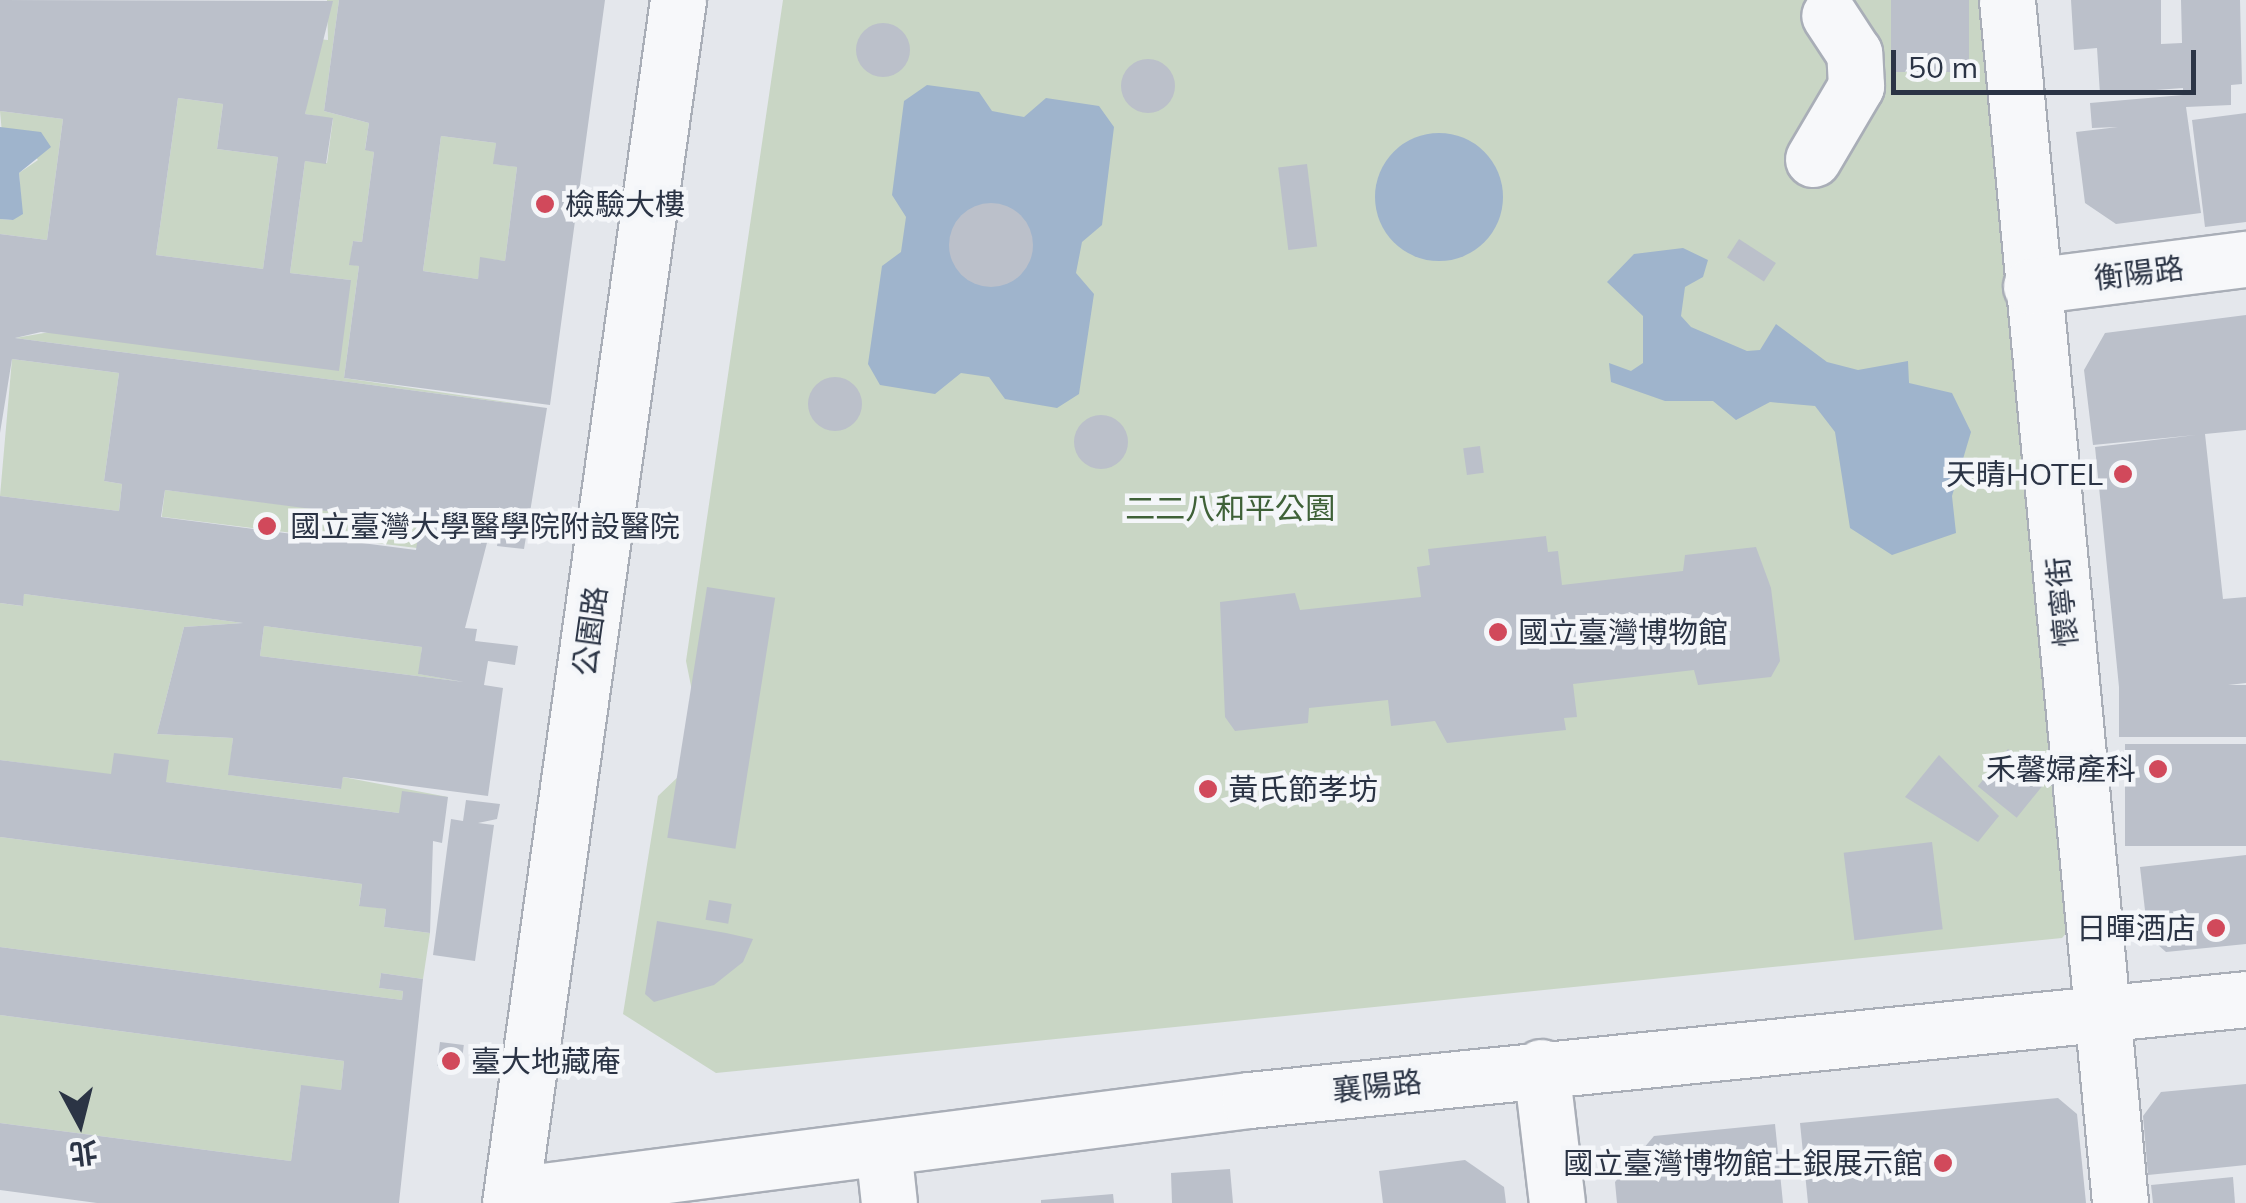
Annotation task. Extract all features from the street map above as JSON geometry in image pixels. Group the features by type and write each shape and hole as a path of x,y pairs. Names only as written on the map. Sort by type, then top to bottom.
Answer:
{"street":[{"name":"公園路","path":"511,1199 678,0"},
{"name":"懷寧街","path":"2007,0 2120,1203"},
{"path":"1812,160 1856,86 1854,53 1822,5"},
{"name":"衡陽路","path":"2031,286 2246,259"},
{"name":"襄陽路","path":"511,1199 883,1148 1541,1068 2246,1000"},
{"path":"1541,1068 1557,1203"},
{"path":"883,1148 889,1203"}],"green space":[{"path":"327,0 339,0 324,111 369,123 365,149 374,152 362,242 353,241 350,264 359,266 344,378 547,408 15,338 351,280 290,273 305,161 327,163 333,119 305,114 318,39 328,40"},
{"name":"二二八和平公園","path":"783,0 1995,0 2075,923 2062,938 716,1073 623,1014 658,796 680,775 692,691 686,661"},
{"path":"178,98 223,104 217,149 278,157 263,269 156,255"},
{"path":"0,111 63,119 47,240 0,234 0,219 13,220 21,204 19,173 38,160 16,133 2,133"},
{"path":"441,136 496,143 494,164 517,167 505,261 481,258 478,279 423,271"},
{"path":"12,359 119,373 104,481 122,484 119,511 0,496"},
{"path":"165,490 420,521 417,548 162,517"},
{"path":"24,594 243,623 184,627 157,734 233,738 229,775 340,789 343,777 448,797 399,813 0,760 0,603 22,606"},
{"path":"264,626 422,647 419,674 464,682 260,656"},
{"path":"0,837 362,884 359,905 386,909 384,927 430,933 423,979 381,973 379,988 403,991 402,1000 0,947"},
{"path":"0,1015 344,1061 341,1090 301,1086 291,1161 0,1123"}],"water":[{"path":"927,85 979,92 992,111 1024,117 1046,98 1099,106 1114,127 1102,225 1082,242 1076,273 1094,294 1079,394 1057,408 1005,399 989,377 961,373 935,394 880,385 868,364 882,266 901,252 906,217 892,195 904,101"},
{"path":"0,127 41,132 51,147 19,173 23,214 13,220 0,219"},
{"path":"1439,133 1463,138 1484,152 1498,173 1503,197 1498,221 1484,242 1463,256 1439,261 1415,256 1394,242 1380,221 1375,197 1380,173 1394,152 1415,138"},
{"path":"1683,248 1708,260 1703,277 1685,287 1681,316 1691,327 1747,351 1760,350 1776,324 1827,362 1858,370 1908,361 1909,383 1952,393 1971,432 1952,496 1956,533 1892,555 1850,528 1835,432 1815,406 1770,402 1736,420 1713,401 1665,401 1611,382 1609,363 1631,371 1643,363 1643,316 1607,282 1634,254"}],"building":[{"path":"0,0 333,1 305,114 333,118 326,164 305,161 290,273 351,280 339,371 41,332 15,338 547,408 524,549 497,546 499,533 438,526 489,535 465,628 477,629 475,641 518,646 515,665 488,661 484,685 503,688 488,796 343,777 341,789 228,775 233,738 157,734 184,627 243,623 24,594 23,606 0,603 0,496 119,511 122,484 104,481 119,373 12,359 0,433 0,234 47,240 63,119 0,111","holes":["178,98 223,104 217,149 278,157 263,269 156,255","165,490 420,523 416,550 161,517","264,626 422,647 418,674 464,682 260,656"]},
{"name":"檢驗大樓","path":"339,0 605,0 550,405 344,378 359,266 349,265 353,241 362,242 374,152 365,150 369,123 324,111","holes":["441,136 496,143 493,164 517,167 505,261 480,257 478,279 423,271"]},
{"path":"1891,0 1969,0 1969,72 1891,72"},
{"path":"2071,0 2161,0 2161,44 2182,43 2181,0 2240,0 2242,84 2231,85 2231,105 2186,107 2201,213 2116,224 2085,203 2076,132 2118,127 2092,128 2090,103 2183,95 2183,88 2100,94 2097,48 2074,50"},
{"path":"883,23 902,31 910,50 902,69 883,77 864,69 856,50 864,31"},
{"path":"1148,59 1167,67 1175,86 1167,105 1148,113 1129,105 1121,86 1129,67"},
{"path":"2246,113 2246,222 2205,227 2192,120"},
{"path":"1307,164 1317,246 1288,250 1278,168"},
{"path":"983,203 999,203 1015,210 1026,221 1033,245 1030,261 1021,275 999,287 983,287 967,280 956,269 949,253 949,237 956,221 967,210"},
{"path":"1739,239 1776,263 1764,281 1727,257"},
{"path":"2246,315 2246,430 2205,434 2223,599 2246,597 2246,683 2120,697 2095,447 2196,435 2093,445 2084,370 2105,333"},
{"path":"835,377 854,385 862,404 854,423 835,431 816,423 808,404 816,385"},
{"path":"1101,415 1120,423 1128,442 1120,461 1101,469 1082,461 1074,442 1082,423"},
{"path":"1480,446 1484,473 1467,475 1463,448"},
{"name":"國立臺灣博物館","path":"1546,536 1548,552 1558,551 1562,585 1683,571 1685,555 1756,547 1771,588 1780,661 1771,677 1698,685 1694,670 1573,684 1577,717 1564,718 1566,730 1447,743 1435,721 1391,726 1388,700 1309,708 1308,723 1235,731 1225,717 1220,602 1295,593 1300,610 1421,597 1417,567 1430,565 1428,549"},
{"path":"707,587 775,598 735,849 667,838"},
{"path":"2119,685 2246,685 2246,737 2119,737"},
{"path":"2125,744 2246,744 2246,846 2125,846"},
{"path":"2008,749 2047,780 2017,818 1978,786"},
{"path":"114,753 169,760 166,782 399,813 402,791 448,797 442,843 433,841 430,933 384,927 386,909 359,906 362,884 0,837 0,760 111,774"},
{"path":"1939,755 1999,816 1978,842 1905,797"},
{"path":"466,800 500,804 497,819 478,823 494,825 475,961 433,955 451,819 463,821"},
{"path":"1932,842 1943,929 1854,940 1844,853"},
{"path":"2246,855 2246,944 2166,952 2148,936 2140,867"},
{"path":"709,900 732,904 728,924 706,920"},
{"path":"657,921 753,939 743,962 714,985 654,1002 645,994"},
{"path":"0,947 402,1000 403,991 379,988 381,973 423,979 399,1203 97,1203 0,1190 0,1123 291,1161 301,1085 341,1090 344,1061 0,1015"},
{"path":"440,1042 464,1045 461,1069 437,1066"},
{"path":"2246,1084 2246,1165 2148,1175 2143,1116 2161,1092"},
{"name":"國立臺灣博物館土銀展示館","path":"2058,1098 2077,1114 2086,1203 1808,1203 1800,1123"},
{"path":"1775,1124 1783,1203 1617,1203 1615,1182 1654,1136"},
{"path":"1465,1160 1504,1187 1506,1203 1383,1203 1379,1171"},
{"path":"1230,1169 1233,1203 1172,1203 1171,1173"},
{"path":"2233,1177 2235,1203 2153,1203 2151,1185"},
{"path":"1113,1194 1114,1203 1041,1203 1041,1200"}],"place":[{"name":"檢驗大樓","path":"545,204"},
{"name":"天晴HOTEL","path":"2123,474"},
{"name":"國立臺灣大學醫學院附設醫院","path":"267,526"},
{"name":"國立臺灣博物館","path":"1498,632"},
{"name":"禾馨婦產科","path":"2158,769"},
{"name":"黃氏節孝坊","path":"1208,789"},
{"name":"日暉酒店","path":"2216,928"},
{"name":"臺大地藏庵","path":"451,1061"},
{"name":"國立臺灣博物館土銀展示館","path":"1943,1163"}]}
